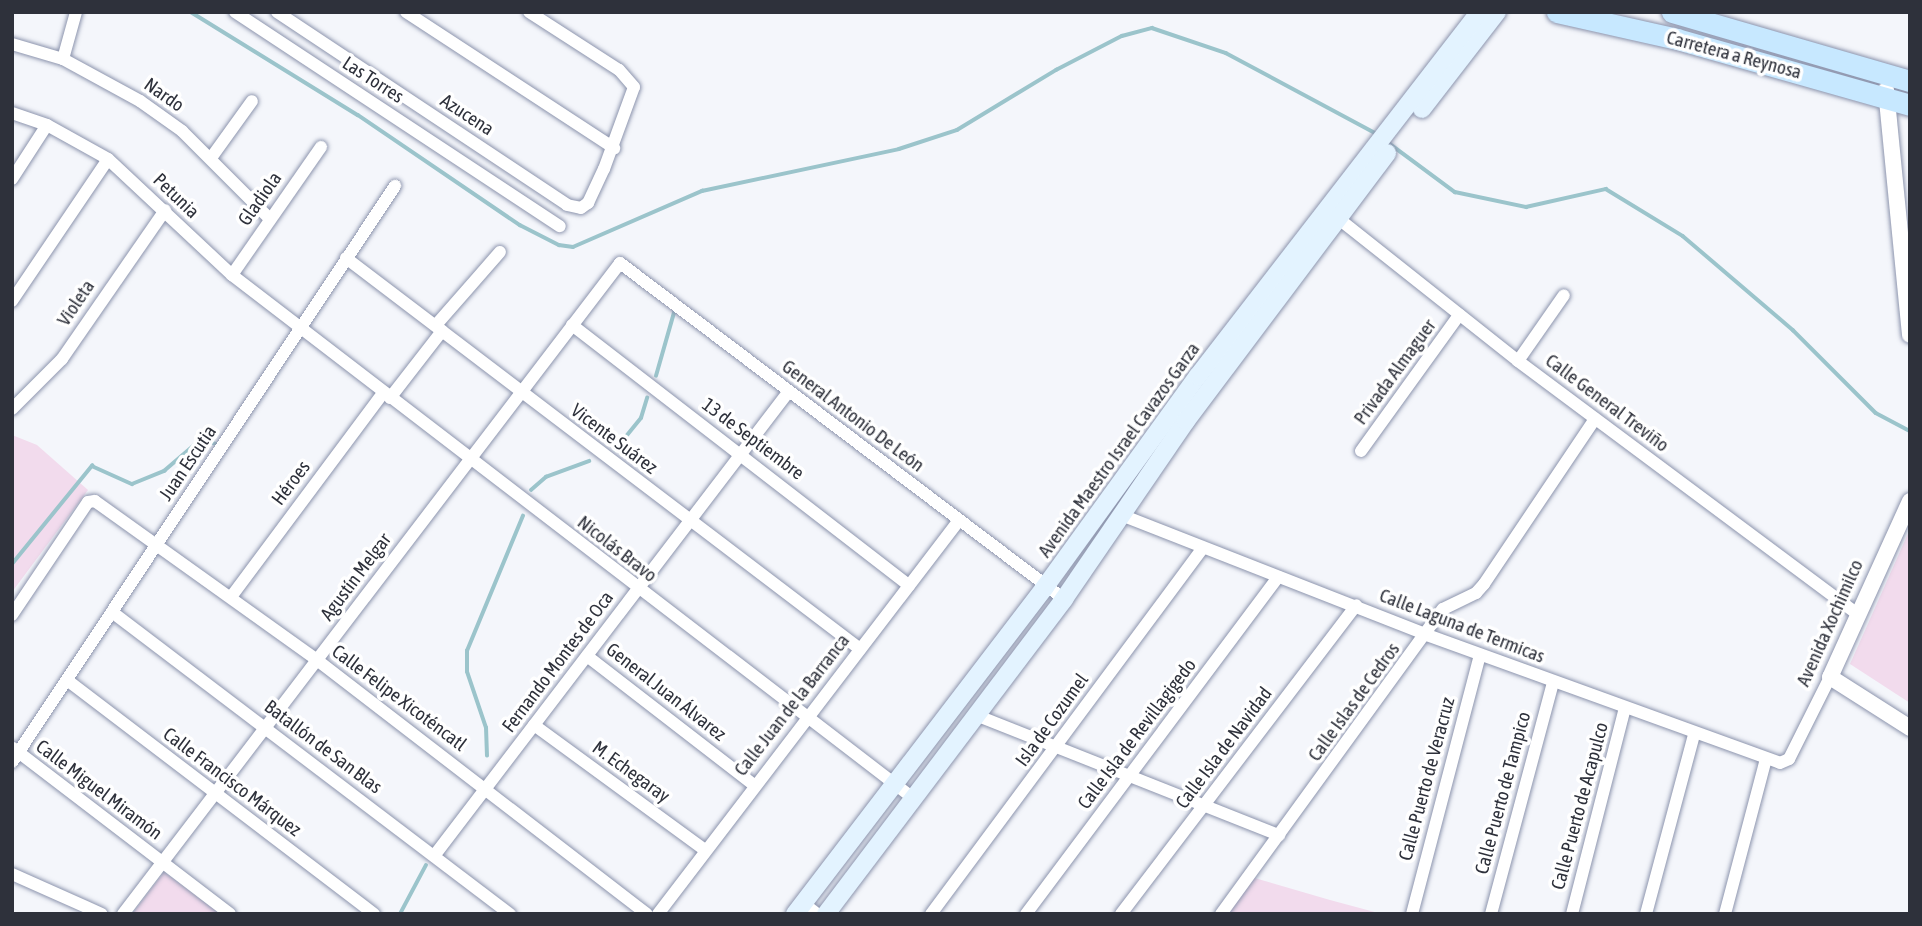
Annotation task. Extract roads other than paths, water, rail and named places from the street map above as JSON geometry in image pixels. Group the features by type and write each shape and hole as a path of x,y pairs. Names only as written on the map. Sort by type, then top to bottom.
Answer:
{"main road":[{"name":"Avenida Maestro Israel Cavazos Garza","path":"1403,124 1479,12"},
{"name":"Avenida Maestro Israel Cavazos Garza","path":"805,910 1198,376 1497,12"},
{"name":"Carretera a Reynosa","path":"1557,12 1695,43 1709,60 1898,103"},
{"name":"Carretera a Reynosa","path":"1672,12 1910,80"},
{"name":"Avenida Maestro Israel Cavazos Garza","path":"826,914 1064,599 1124,516 1186,421 1339,219 1377,157"}],"street":[{"path":"63,59 76,12"},
{"name":"Las Torres","path":"234,12 560,226"},
{"path":"406,12 614,148"},
{"name":"Azucena","path":"278,13 568,205 584,206 614,148 634,98 634,87 628,78 529,12"},
{"name":"Nardo","path":"12,44 63,59 140,101 211,158 269,218"},
{"path":"1885,73 1898,103 1910,335"},
{"path":"211,158 252,101"},
{"name":"Petunia","path":"12,113 47,125 108,159 232,275 300,328"},
{"path":"12,179 47,125"},
{"name":"Gladiola","path":"232,275 269,218 321,147"},
{"path":"12,301 108,159"},
{"path":"526,203 538,185"},
{"name":"Juan Escutia","path":"14,754 67,680 395,186"},
{"name":"Violeta","path":"12,409 62,359 164,210"},
{"name":"Calle General Treviño","path":"1339,219 1518,361 1857,614"},
{"name":"Héroes","path":"231,597 500,252"},
{"name":"Vicente Suárez","path":"346,258 860,649"},
{"name":"General Antonio De León","path":"620,263 1064,599"},
{"name":"Agustín Melgar","path":"123,914 620,263"},
{"path":"1518,361 1564,295"},
{"name":"Privada Almaguer","path":"1361,451 1459,315"},
{"name":"13 de Septiembre","path":"572,325 909,585"},
{"name":"Nicolás Bravo","path":"300,328 913,798"},
{"name":"Fernando Montes de Oca","path":"434,856 789,391"},
{"name":"Calle Islas de Cedros","path":"1221,914 1449,603 1476,593 1484,584 1595,419"},
{"name":"Calle Felipe Xicoténcatl","path":"12,615 88,502 95,501 158,543 317,660 647,914"},
{"name":"Avenida Xochimilco","path":"1788,762 1910,501"},
{"name":"Calle Laguna de Termicas","path":"1124,516 1427,635 1694,735 1766,759 1788,762"},
{"name":"Calle Juan de la Barranca","path":"658,914 806,717 959,521"},
{"name":"Isla de Cozumel","path":"932,914 1203,548"},
{"name":"Calle Isla de Revillagigedo","path":"1026,914 1278,577"},
{"name":"Calle Isla de Navidad","path":"1121,914 1356,606"},
{"name":"Batallón de San Blas","path":"112,612 510,914"},
{"name":"Calle Puerto de Veracruz","path":"1412,914 1480,655"},
{"name":"General Juan Álvarez","path":"587,656 754,785"},
{"path":"1830,677 1910,728"},
{"name":"Calle Francisco Márquez","path":"67,680 374,914"},
{"name":"Calle Puerto de Tampico","path":"1491,914 1553,682"},
{"name":"Calle Puerto de Acapulco","path":"1572,914 1625,709"},
{"path":"978,716 1279,835"},
{"name":"M. Echegaray","path":"534,725 705,850"},
{"path":"1646,914 1694,735"},
{"name":"Calle Miguel Miramón","path":"14,754 230,914"},
{"path":"1725,914 1766,759"},
{"path":"12,874 102,914"}],"waterway":[{"path":"191,12 358,115 520,225 559,245 573,247 702,191 899,149 957,130 1056,70 1122,36 1152,28 1226,53 1377,134"},
{"path":"1386,141 1455,192 1526,207 1606,189 1683,236 1793,330 1876,413 1910,431"},
{"path":"656,376 674,313"},
{"path":"615,450 641,418 647,398"},
{"path":"12,564 92,466 132,484 164,471 199,441 217,444"},
{"path":"531,490 546,477 589,461"},
{"path":"487,756 486,728 467,672 467,651 523,516"},
{"path":"400,914 426,865"}]}
